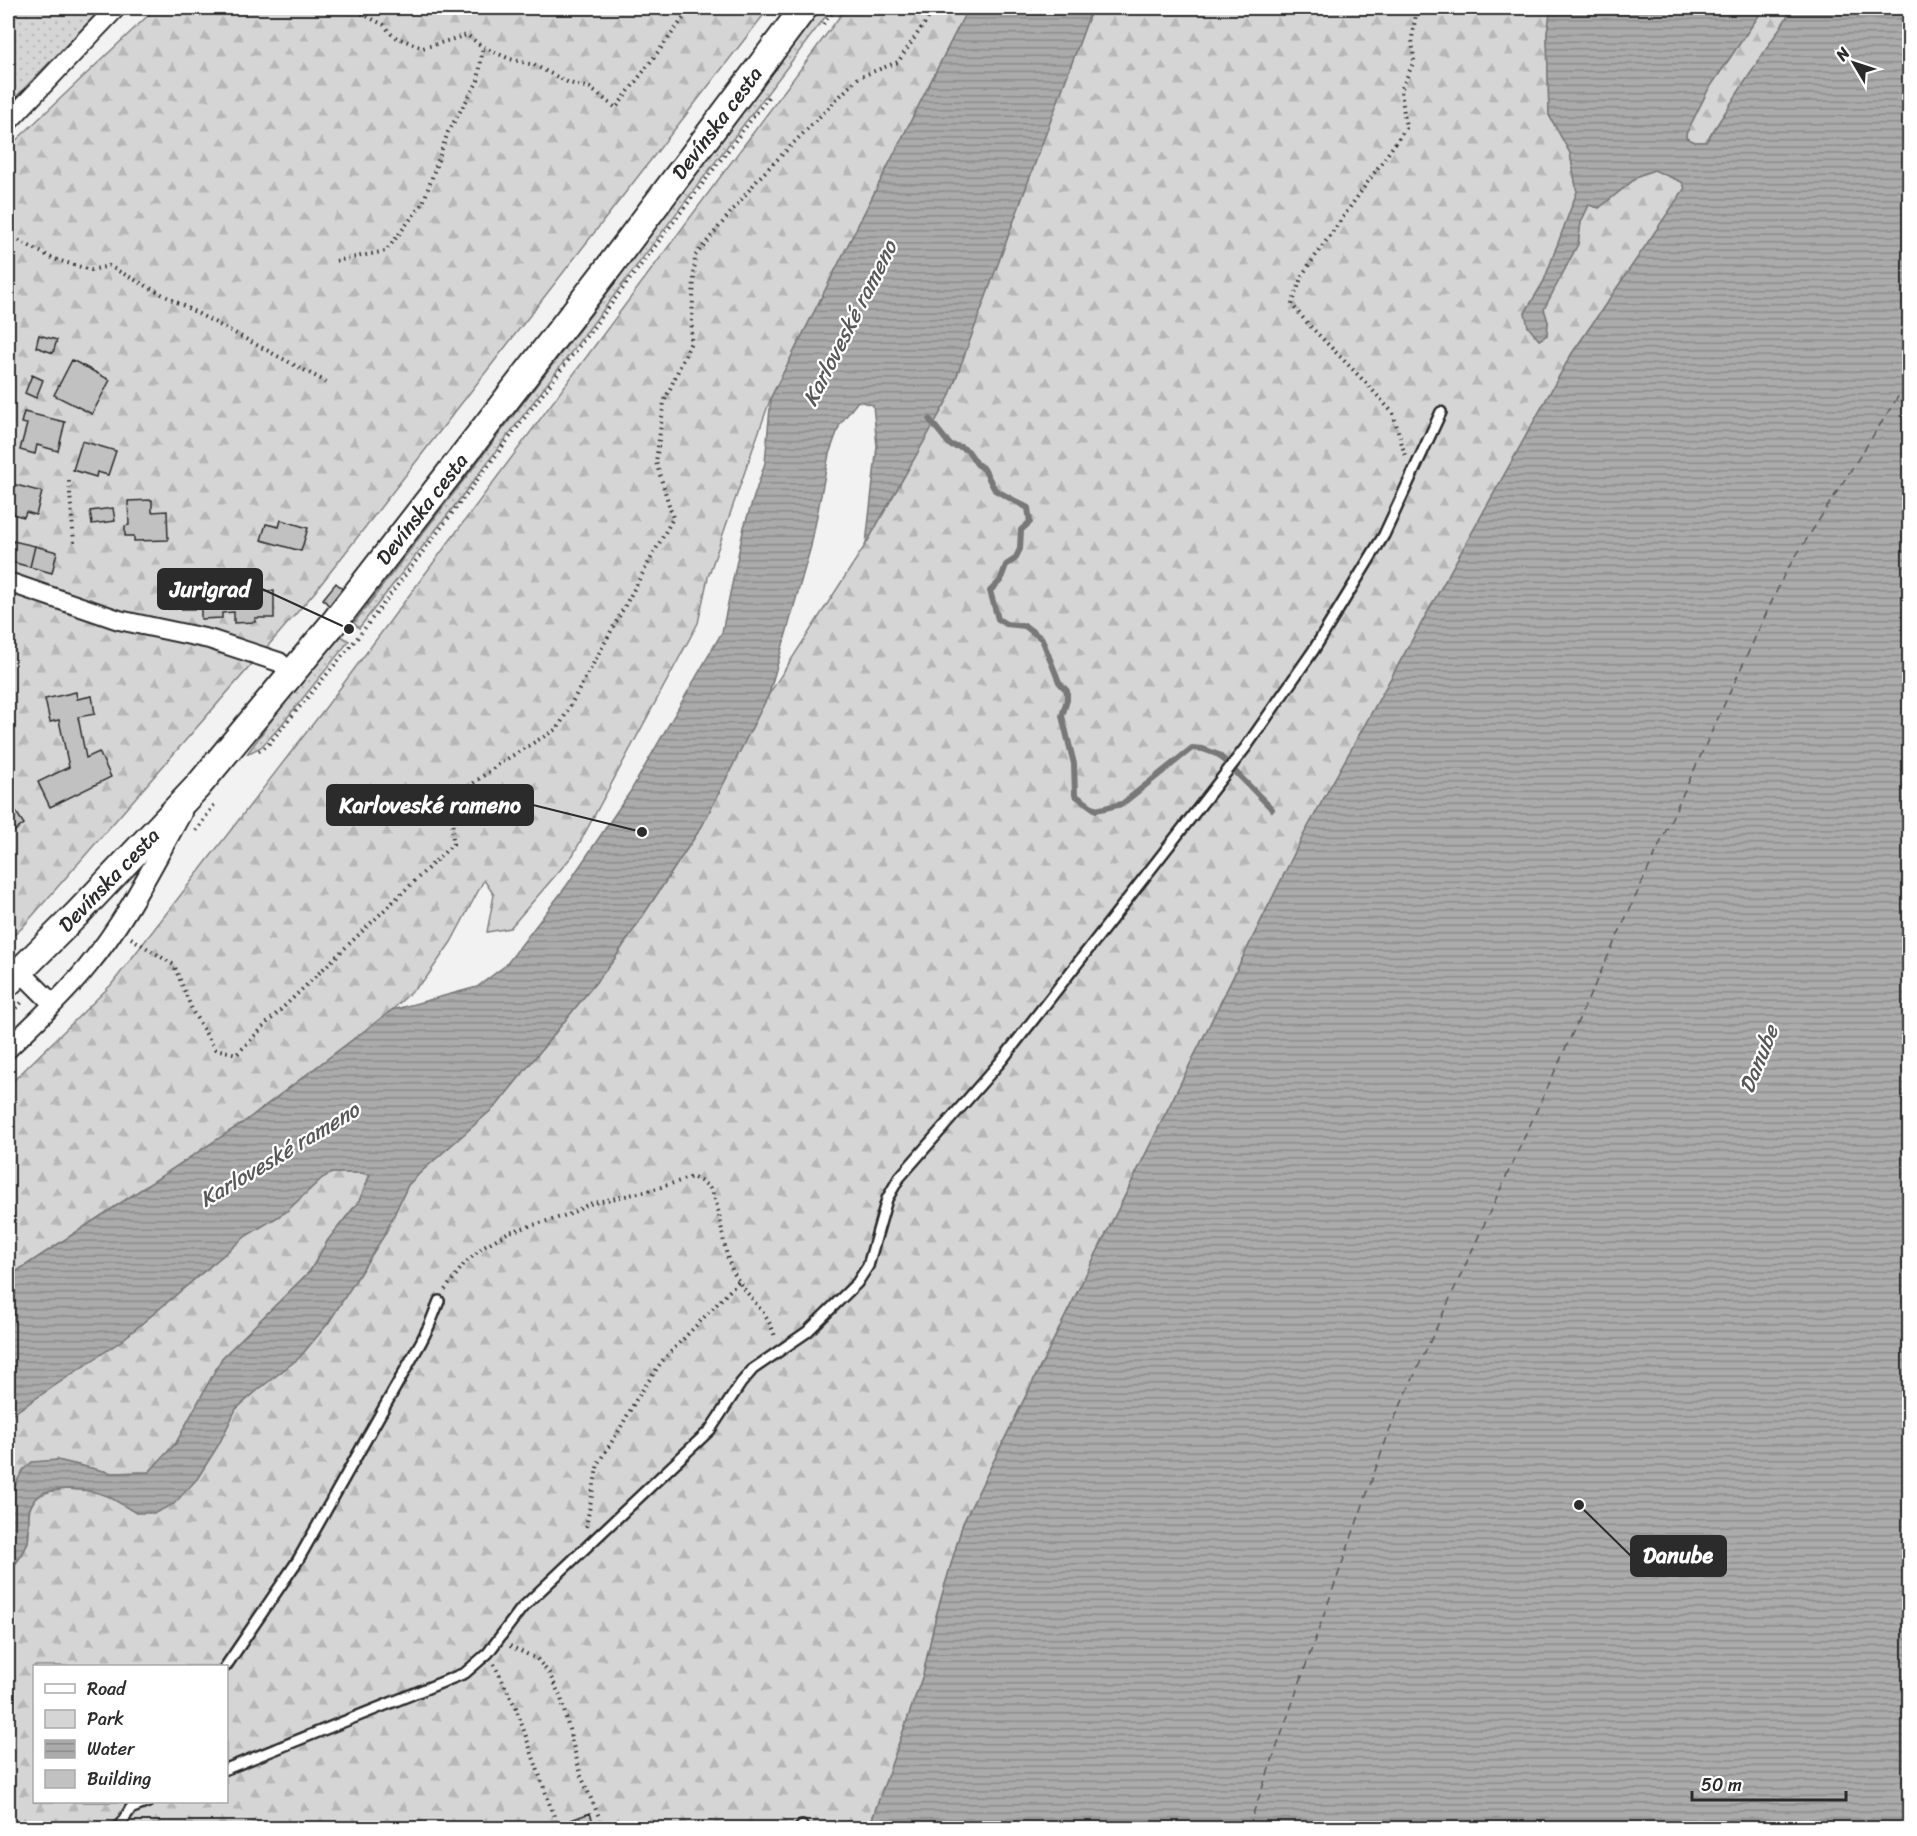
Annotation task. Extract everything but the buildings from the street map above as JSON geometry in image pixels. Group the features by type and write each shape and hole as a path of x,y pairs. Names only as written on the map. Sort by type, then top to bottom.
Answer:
{"street":[{"path":"8,122 116,8"},
{"name":"Devínska cesta","path":"12,977 78,913 198,786 292,674 595,285 804,8"},
{"path":"8,582 119,620 209,639 279,662 292,674"},
{"path":"8,1049 88,967 116,928 198,786"},
{"path":"12,977 53,1004"}],"lane":[{"path":"228,1768 465,1673 488,1653 521,1609 710,1430 753,1369 807,1332 857,1283 868,1266 887,1199 899,1178 1002,1060 1219,784 1313,651 1384,535 1441,412"},
{"path":"227,1665 298,1560 425,1334 439,1301"},
{"path":"117,1828 132,1805"}],"path":[{"path":"351,8 384,25 393,36 423,48 466,35 483,47 510,59 534,65 569,83 590,88 616,108 692,8"},
{"path":"128,936 174,965 193,1012 215,1049 237,1054 453,844 452,799 502,762 558,728 673,518 656,462 664,402 691,342 695,256 759,178 859,77 898,62 935,8"},
{"path":"1406,458 1393,413 1292,305 1302,275 1406,128 1401,90 1414,61 1412,38 1417,8"},
{"path":"336,261 386,251 423,203 448,132 478,81 483,47"},
{"path":"8,235 54,259 91,270 109,266 330,384"},
{"path":"69,481 74,542"},
{"path":"439,1301 464,1264 484,1246 509,1232 568,1215 589,1204 652,1190 692,1177 710,1188 724,1246 735,1274 772,1324 779,1352"},
{"path":"580,1554 590,1513 598,1462 662,1361 739,1281"},
{"path":"498,1641 537,1659 549,1673 561,1698 581,1776 604,1828"},
{"path":"488,1653 516,1708 558,1828"}],"green space":[{"path":"20,8 102,8 8,105 8,20"},
{"path":"156,8 769,8 314,593 21,929 8,940 8,148"},
{"path":"821,8 832,8 456,504 359,628 354,623 596,308"},
{"path":"846,8 968,8 771,397 708,577 698,623 573,855 510,928 487,932 494,895 484,880 451,942 426,978 392,1010 244,1122 8,1277 8,1086 111,985 326,707"},
{"path":"1092,8 1551,8 1547,33 1549,115 1570,153 1577,192 1544,281 1525,313 1539,340 1547,335 1548,322 1544,309 1578,244 1581,222 1589,205 1599,208 1640,175 1654,170 1682,182 1685,188 1571,355 1304,834 963,1523 936,1616 923,1675 869,1828 8,1828 8,1571 20,1558 27,1545 29,1513 35,1501 52,1491 76,1489 112,1498 136,1513 197,1479 219,1444 236,1409 299,1358 329,1322 385,1234 408,1185 497,1105 613,961 702,826 769,694 866,544 949,397"},
{"path":"1764,8 1793,8 1706,142 1695,142 1686,138 1708,90"},
{"path":"341,636 349,641 278,729 261,747 247,754 276,714"},
{"path":"331,1173 370,1175 359,1201 328,1240 310,1271 222,1358 176,1443 149,1472 112,1473 57,1460 17,1481 8,1509 8,1417 121,1341 246,1236 286,1212 322,1178"}],"water":[{"path":"968,8 1092,8 949,397 866,544 877,446 873,405 858,401 840,424 829,454 811,546 769,694 702,826 613,961 497,1105 408,1185 385,1234 329,1322 299,1358 236,1409 219,1444 197,1479 174,1504 155,1513 136,1513 108,1496 91,1491 67,1489 44,1492 34,1500 29,1510 28,1542 14,1566 8,1571 8,1509 23,1470 32,1462 57,1460 112,1473 149,1472 176,1443 222,1358 310,1271 328,1240 359,1201 370,1175 332,1173 322,1178 286,1212 246,1236 121,1341 8,1417 8,1277 244,1122 392,1010 477,987 506,965 567,885 630,792 722,632 744,527 765,463 771,397"},
{"path":"1551,8 1764,8 1708,90 1686,134 1686,138 1695,142 1706,142 1793,8 1909,8 1909,1828 869,1828 923,1675 936,1616 963,1523 1304,834 1571,355 1685,188 1682,182 1654,170 1640,175 1599,208 1589,205 1581,222 1578,244 1544,309 1548,322 1547,335 1539,340 1528,327 1525,313 1544,281 1577,192 1570,153 1549,115 1547,33"}],"waterway":[{"path":"930,420 950,445 968,451 977,464 984,469 995,490 1028,508 1030,522 1021,530 1020,549 1015,559 1006,565 1000,581 990,591 998,619 1006,624 1025,626 1042,639 1059,682 1067,691 1062,716 1074,764 1075,795 1096,810 1122,804 1192,748 1219,755 1272,809"}],"ferry route":[{"path":"1248,1828 1391,1426 1785,573 1910,378"}],"place":[{"name":"Jurigrad","path":"349,629"},
{"name":"Karloveské rameno","path":"642,832"},
{"name":"Danube","path":"1579,1505"}]}
